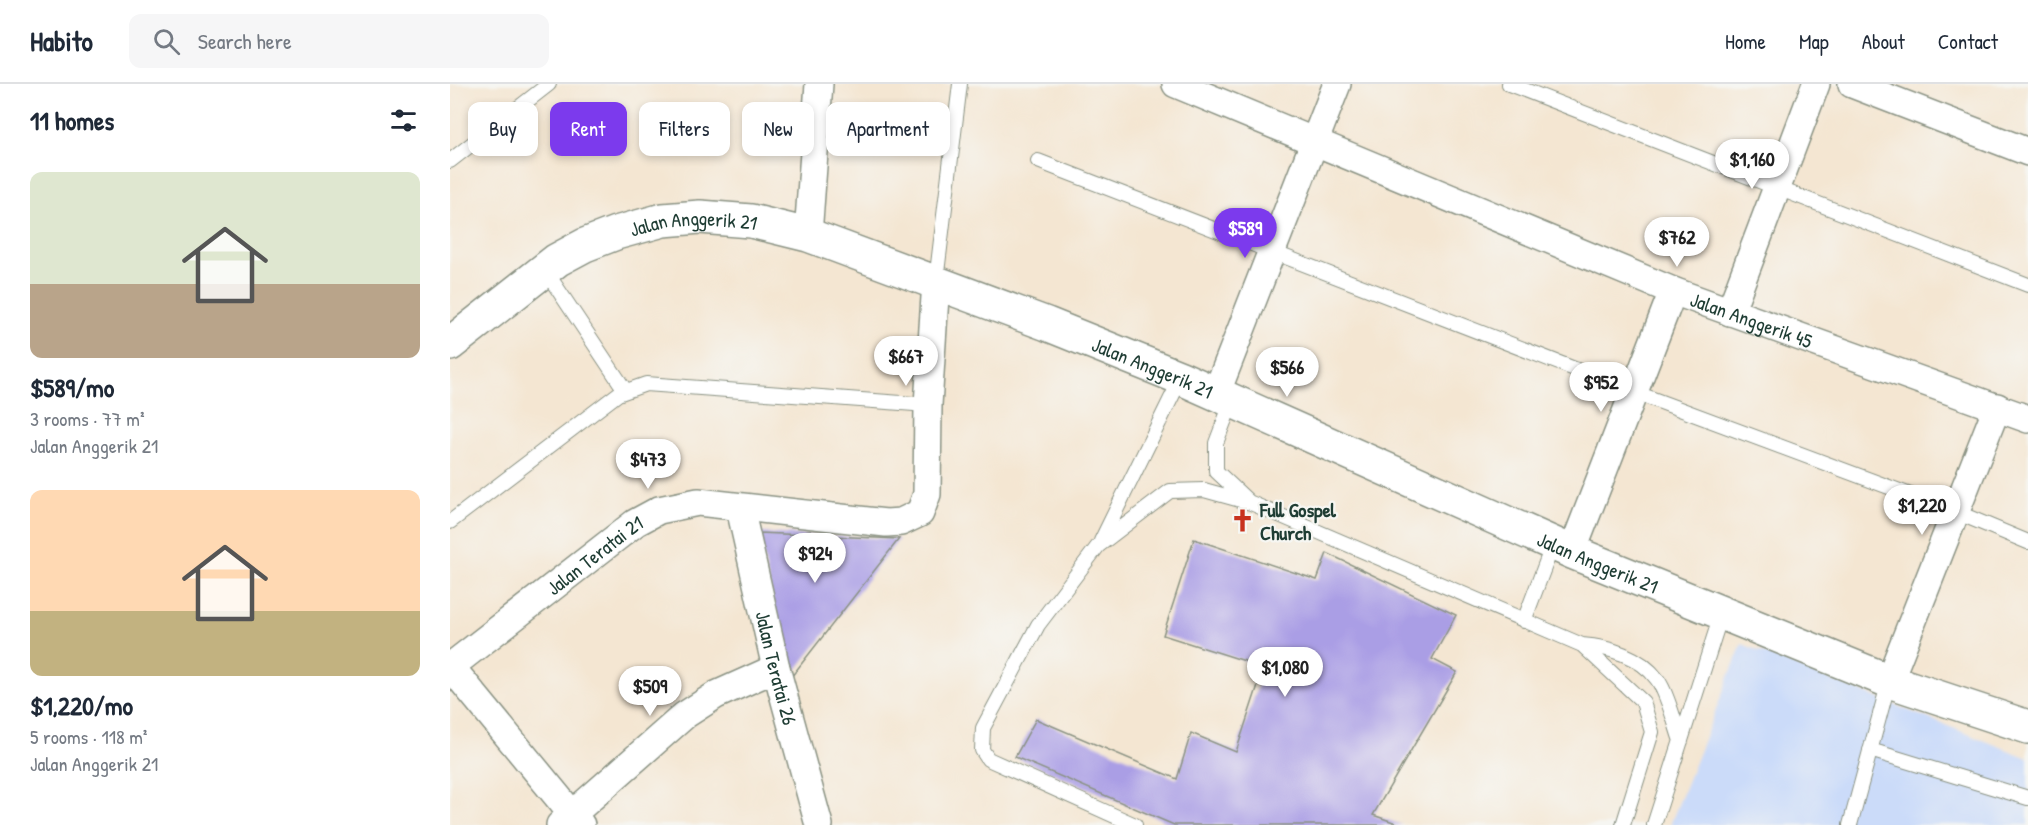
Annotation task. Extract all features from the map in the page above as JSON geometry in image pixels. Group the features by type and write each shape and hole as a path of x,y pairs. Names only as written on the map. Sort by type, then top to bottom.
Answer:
{"street":[{"path":"808,235 819,84"},
{"name":"Jalan Anggerik 45","path":"1176,84 1673,291 2028,419"},
{"path":"1224,398 1272,253 1337,84"},
{"path":"1730,312 1816,84"},
{"path":"1852,84 2028,152"},
{"name":"Jalan Anggerik 21","path":"450,344 545,270 585,245 616,233 663,220 700,217 751,221 808,235 936,281 1181,378 1562,548 1889,681 2028,727"},
{"path":"928,405 936,281"},
{"path":"1562,548 1634,392 1673,291"},
{"name":"Jalan Teratai 21","path":"450,667 646,516 685,503 886,523 901,522 920,513 927,494 928,405"},
{"path":"1889,681 1997,407"},
{"name":"Jalan Teratai 26","path":"740,508 776,668 819,825"},
{"path":"450,667 571,822 685,715 716,695 776,668"}],"lane":[{"path":"450,162 549,84"},
{"path":"936,281 960,84"},
{"path":"1509,84 2028,285"},
{"path":"1038,161 1634,392 1956,512 2028,542"},
{"path":"545,270 625,390"},
{"path":"1135,825 988,759 982,750 983,728 1038,625 1098,546 1181,378"},
{"path":"450,522 625,390 646,384 928,405"},
{"path":"1224,398 1216,443 1216,471 1251,503"},
{"path":"1098,546 1170,491 1204,490 1251,503 1582,645 1606,647 1637,661 1658,679 1681,741"},
{"path":"1524,621 1562,548"},
{"path":"1654,825 1722,612"},
{"path":"1582,645 1643,702 1652,732 1623,825"},
{"path":"1850,825 1889,681"},
{"path":"1870,750 2028,798"}],"shaded area":[{"path":"1742,644 2028,758 2028,825 1670,825"}],"building":[{"path":"759,533 899,539 788,681"},
{"path":"1194,539 1317,580 1327,553 1456,615 1432,659 1457,672 1373,815 1402,825 1174,825 1015,757 1036,719 1177,779 1191,733 1236,752 1264,667 1163,635"}],"place":[{"name":"Full Gospel Church","path":"1242,521"}]}
